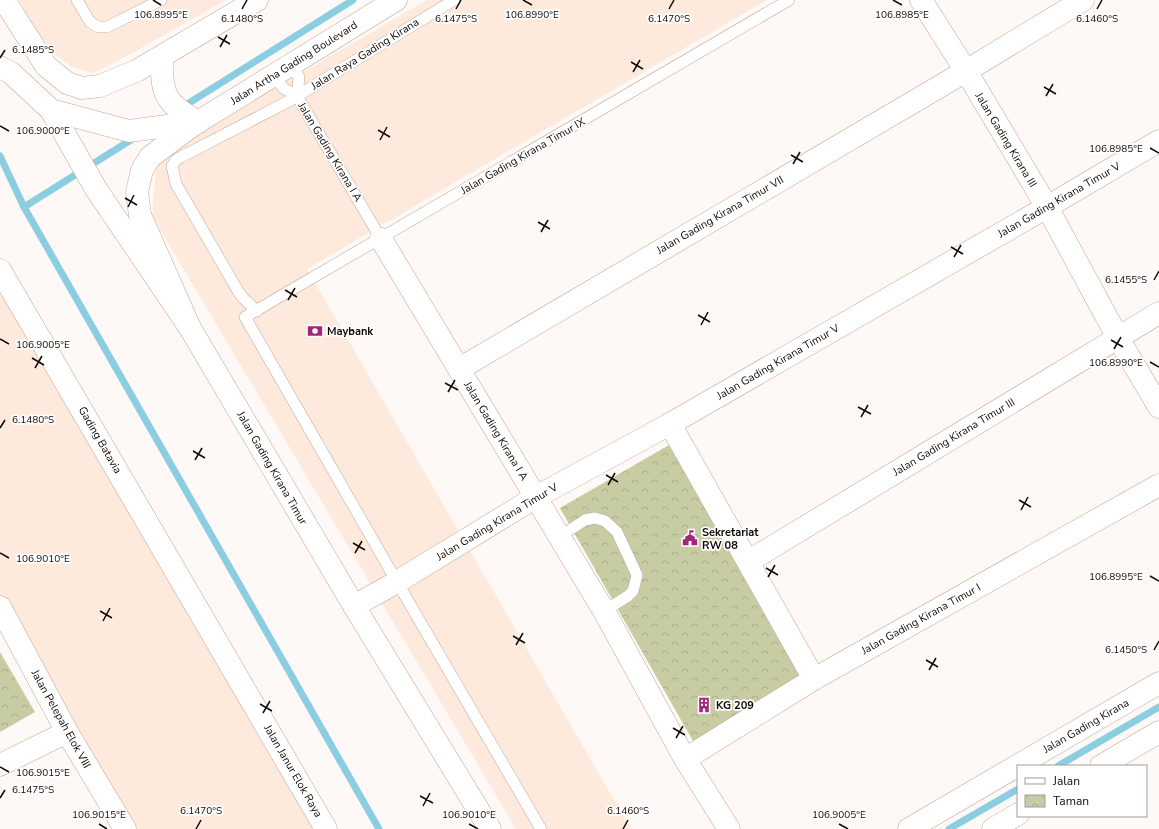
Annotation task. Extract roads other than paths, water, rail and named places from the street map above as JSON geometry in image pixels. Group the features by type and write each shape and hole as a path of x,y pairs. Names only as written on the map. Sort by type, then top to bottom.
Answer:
{"street":[{"path":"4,0 46,66 67,83 82,88 100,86 138,70 162,63 257,0"},
{"name":"Jalan Artha Gading Boulevard","path":"190,328 140,215 137,192 142,170 150,157 193,121 282,70 396,0"},
{"name":"Jalan Gading Kirana III","path":"921,0 966,71 1047,207 1118,338 1159,406"},
{"name":"Jalan Gading Kirana Timur VII","path":"459,368 966,71 1083,0"},
{"path":"162,63 163,89 169,101 193,121"},
{"path":"0,67 11,73 51,110 129,131 193,121"},
{"name":"Jalan Gading Kirana Timur","path":"51,110 96,189 190,328 354,606 490,829"},
{"name":"Jalan Gading Kirana Timur V","path":"354,606 536,497 670,424 1159,141"},
{"name":"Jalan Gading Kirana I A","path":"381,239 604,611 685,759 729,829"},
{"name":"Gading Batavia","path":"0,270 199,610"},
{"name":"Jalan Gading Kirana Timur III","path":"749,561 1159,314"},
{"path":"670,424 749,561 814,679"},
{"name":"Jalan Gading Kirana Timur I","path":"685,759 814,679 1159,485"},
{"name":"Jalan Pelepah Elok VIII","path":"0,607 67,732 125,829"},
{"name":"Jalan Janur Elok Raya","path":"199,610 326,829"},
{"name":"Jalan Gading Kirana","path":"1019,765 1159,683"},
{"path":"0,765 67,732"},
{"path":"1103,765 1159,732"},
{"name":"Jalan Gading Kirana","path":"909,829 1017,766"},
{"path":"993,829 1017,815"}],"lane":[{"path":"77,0 90,22 98,27 107,27 161,0"},
{"name":"Jalan Raya Gading Kirana","path":"297,96 454,0"},
{"name":"Jalan Gading Kirana Timur IX","path":"396,582 245,317 790,0"},
{"path":"282,70 299,77 297,96 283,88 282,70"},
{"path":"256,311 238,291 176,184 172,166 176,160 181,157 297,96"},
{"name":"Jalan Gading Kirana I A","path":"297,96 381,239"},
{"path":"559,537 585,520 594,518 605,521 617,532 636,575 633,591 628,596 604,611"},
{"path":"396,582 541,829"}],"waterway":[{"path":"181,108 353,0"},
{"path":"24,207 134,138"},
{"path":"0,156 24,207 379,829"},
{"path":"1060,765 1159,707"},
{"path":"949,829 1017,790"}],"place":[{"name":"Maybank","path":"315,331"},
{"name":"Sekretariat RW 08","path":"690,538"},
{"name":"KG 209","path":"704,705"}]}
